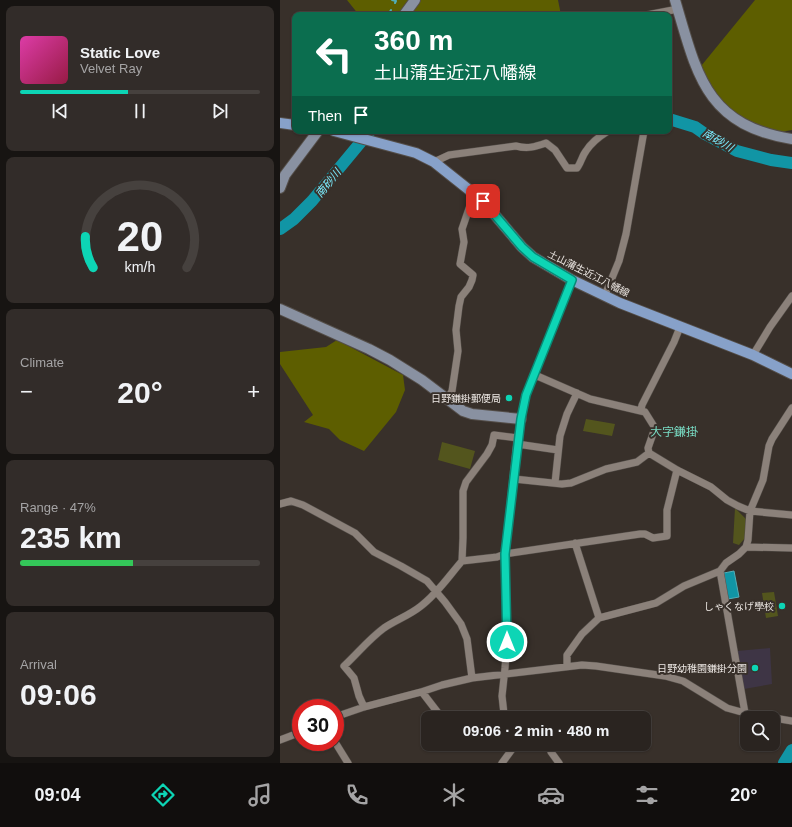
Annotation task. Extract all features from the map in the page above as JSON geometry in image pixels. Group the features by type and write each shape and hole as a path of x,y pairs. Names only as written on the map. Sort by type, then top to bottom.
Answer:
{"main road":[{"path":"280,123 292,125"},
{"name":"土山蒲生近江八幡線","path":"346,134 416,153 434,162 483,201 522,247 533,257 572,280 620,303 753,355 792,374"}],"street":[{"path":"406,12 415,0"},
{"path":"656,12 677,5 695,64 702,81 712,97 726,112 739,122 757,131 773,136 792,139"},
{"path":"280,188 285,175 316,134"},
{"path":"434,162 449,155 516,146 531,148 546,143 555,150 567,168 577,168 586,151 604,134"},
{"path":"605,295 619,261 626,234 643,134"},
{"path":"447,399 452,391 458,351 456,330 459,306 461,297 472,280 473,275 460,264 464,242 462,229 474,194"},
{"path":"504,711 502,696 507,642 505,554 521,419 526,395 572,280"},
{"path":"753,355 770,327 792,296"},
{"path":"280,309 390,360 422,380 463,411 472,414 521,419"},
{"path":"641,410 642,405 680,327"},
{"path":"535,375 590,398 645,412 655,428 648,448 649,453"},
{"path":"555,483 560,436 566,414 577,393"},
{"path":"567,666 568,655 582,634 599,618 656,603 684,586 720,571 726,563 746,547 748,540 750,511 763,480 769,446 792,408"},
{"path":"364,707 354,678 344,666 384,628 408,616 422,606 462,561 464,538 463,491 466,482 492,445 494,435 558,450"},
{"path":"649,453 677,470 704,483 738,506 750,511 792,516"},
{"path":"514,479 571,483 606,469 632,464 649,453"},
{"path":"462,561 497,557 505,554 640,534 653,538 667,536 667,510 677,470"},
{"path":"280,504 291,501 303,504 355,533 374,552 427,581 462,624 467,639 472,678"},
{"path":"575,543 599,618"},
{"path":"746,547 792,548"},
{"path":"720,571 745,711"},
{"path":"344,715 364,707 472,678 567,666 596,666 665,676 682,681 727,708 740,712"},
{"path":"422,692 437,711"},
{"path":"780,719 792,721"},
{"path":"280,740 292,735"},
{"path":"341,751 348,763"},
{"path":"502,763 511,751"},
{"path":"551,751 559,763"}],"shaded area":[{"path":"347,0 558,0 560,12 357,12"},
{"path":"755,0 792,0 792,130 775,133 750,128 713,99 697,71"},
{"path":"337,340 403,375 405,390 396,412 364,451 340,440 329,429 304,422 313,415 280,364 280,352 326,347"},
{"path":"586,419 615,424 612,436 583,431"},
{"path":"442,442 475,451 470,469 438,460"},
{"path":"735,508 746,519 745,538 739,545 733,543"},
{"path":"774,592 778,616 766,618 762,593"},
{"name":"日野幼稚園鎌掛分園","path":"770,648 772,684 744,689 737,651"}],"water":[{"path":"734,571 739,597 728,599 724,573"}],"waterway":[{"path":"392,0 396,1 395,3"},
{"name":"南砂川","path":"672,120 695,127 737,151 771,160 792,163"},
{"name":"南砂川","path":"280,229 294,219 312,201 368,134"},
{"path":"784,763 792,750"}],"place":[{"name":"日野鎌掛郵便局","path":"509,398"},
{"name":"しゃくなげ學校","path":"782,606"},
{"name":"日野幼稚園鎌掛分園","path":"755,668"}],"district":[{"name":"大字鎌掛","path":"674,432"}],"route":[{"path":"483,201 522,247 533,257 572,280 526,395 521,419 505,554 507,642"}]}
